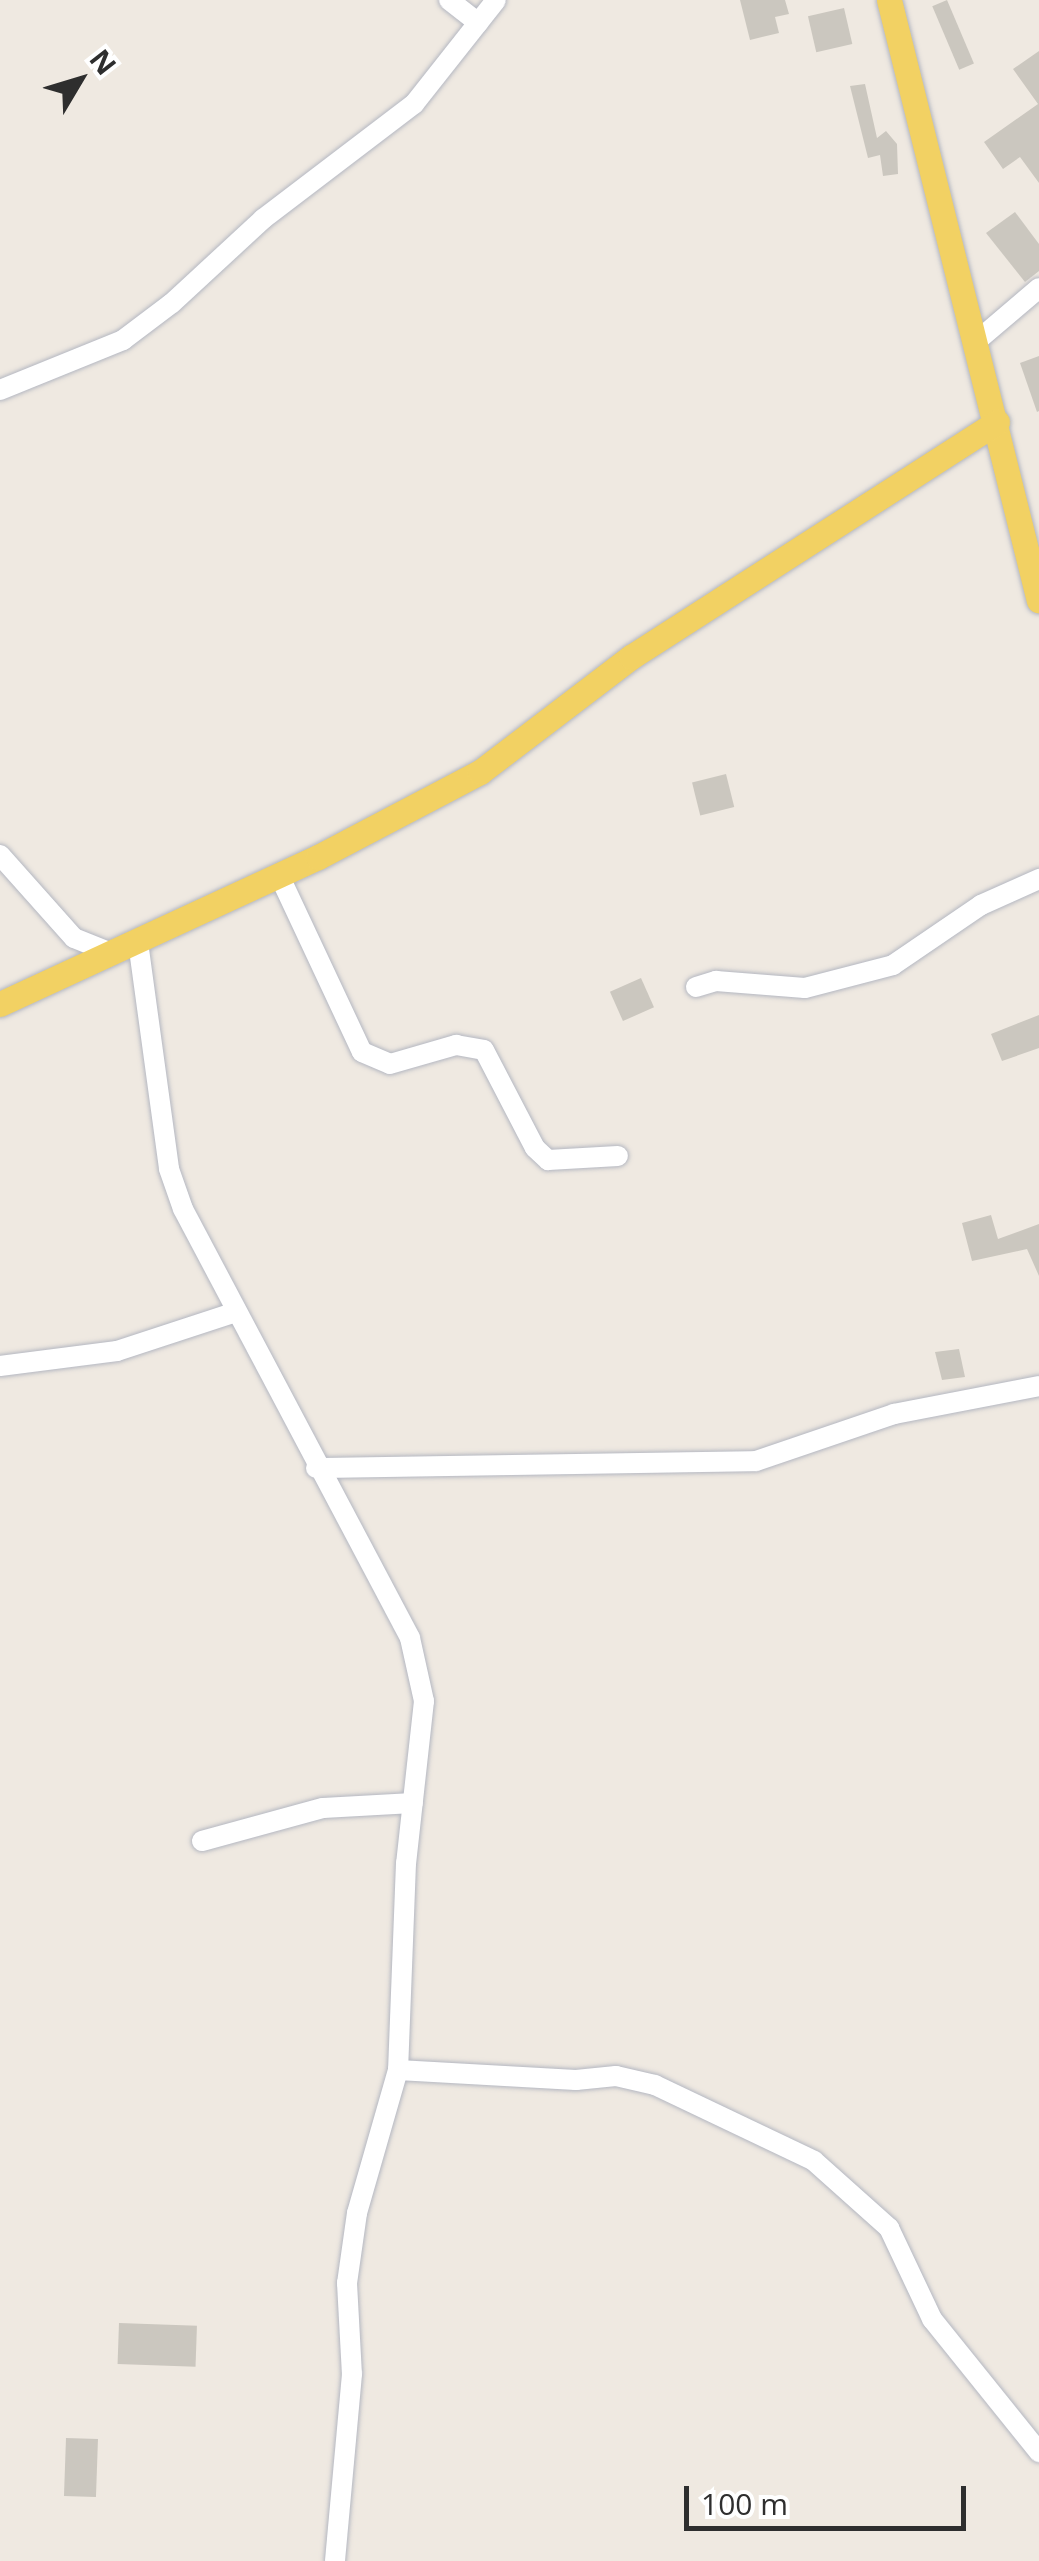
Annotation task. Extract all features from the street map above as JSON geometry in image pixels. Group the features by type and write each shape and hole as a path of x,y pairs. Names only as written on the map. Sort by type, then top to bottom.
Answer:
{"main road":[{"path":"889,0 978,340 1039,601"},
{"path":"0,1004 279,875 480,772 631,657 997,422"}],"street":[{"path":"449,0 478,22"},
{"path":"0,390 123,340 172,303 262,219 414,104 496,0"},
{"path":"978,340 1039,288"},
{"path":"0,855 74,938 114,954"},
{"path":"279,875 362,1052 390,1064 456,1045 484,1050 534,1148 548,1160 618,1156"},
{"path":"696,987 716,980 805,988 893,965 981,905 1039,879"},
{"path":"138,942 169,1169 233,1313 417,1657 424,1701 413,1804 398,2070 357,2214 346,2282 352,2374 335,2561"},
{"path":"0,1366 116,1351 233,1313"},
{"path":"316,1468 756,1462 894,1414 1039,1386"},
{"path":"202,1841 323,1808 413,1804"},
{"path":"398,2070 576,2080 616,2076 655,2085 814,2160 889,2228 932,2319 1039,2452"}],"building":[{"path":"740,0 785,0 789,14 775,17 779,33 750,40"},
{"path":"947,0 974,64 959,70 932,6"},
{"path":"844,8 852,44 816,52 808,16"},
{"path":"1039,51 1039,183 1020,157 1003,169 984,142 1038,104 1013,69"},
{"path":"865,84 877,138 886,131 897,144 898,174 883,176 880,155 868,158 850,86"},
{"path":"1015,212 1039,244 1039,271 1025,282 986,233"},
{"path":"1039,356 1039,411 1037,412 1020,363"},
{"path":"726,774 734,807 700,815 692,782"},
{"path":"641,978 654,1007 623,1021 610,992"},
{"path":"1039,1015 1039,1048 1002,1061 991,1034"},
{"path":"991,1215 998,1239 1039,1224 1039,1276 1027,1249 972,1261 962,1223"},
{"path":"959,1349 965,1377 942,1380 935,1352"},
{"path":"119,2323 197,2326 196,2367 118,2364"},
{"path":"66,2438 98,2439 96,2497 64,2496"}]}
